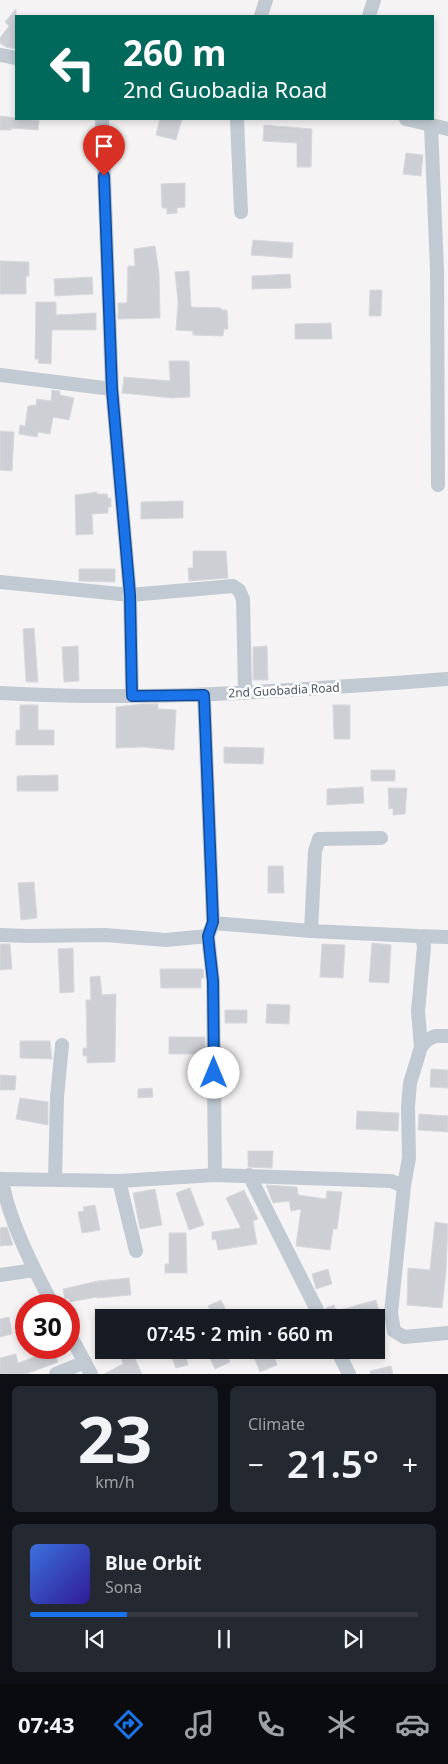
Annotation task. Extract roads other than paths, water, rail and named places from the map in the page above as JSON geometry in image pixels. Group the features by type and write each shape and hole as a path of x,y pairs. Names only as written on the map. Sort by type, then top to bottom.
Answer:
{"street":[{"path":"261,15 266,0"},
{"path":"369,15 374,0"},
{"path":"0,55 15,58"},
{"path":"102,120 112,389 130,595 132,696"},
{"path":"237,120 241,212"},
{"path":"410,120 448,129"},
{"path":"431,125 436,269 438,485"},
{"path":"0,375 112,389"},
{"path":"0,582 130,595 225,585 233,586 239,590 243,599 245,693"},
{"name":"2nd Guobadia Road","path":"0,693 109,697 204,695 448,679"},
{"path":"204,695 213,922 208,936 213,981 214,1175"},
{"path":"311,931 315,851 319,839 381,838"},
{"path":"213,922 311,931 448,937"},
{"path":"0,934 27,936 105,935 166,940 208,936"},
{"path":"418,936 423,940 424,947 418,1011 421,1046 408,1095 409,1158 404,1186 391,1313 394,1332 404,1337 448,1333"},
{"path":"421,1046 435,1036 448,1036"},
{"path":"55,1180 57,1097 62,1045"},
{"path":"47,1294 34,1270 4,1194 1,1179 119,1181 214,1175 391,1181 404,1186"},
{"path":"250,1176 315,1309"},
{"path":"119,1181 136,1252"},
{"path":"0,1275 34,1270"},
{"path":"56,1374 88,1368 80,1353"},
{"path":"336,1359 344,1374"},
{"path":"342,1359 350,1374"}]}
